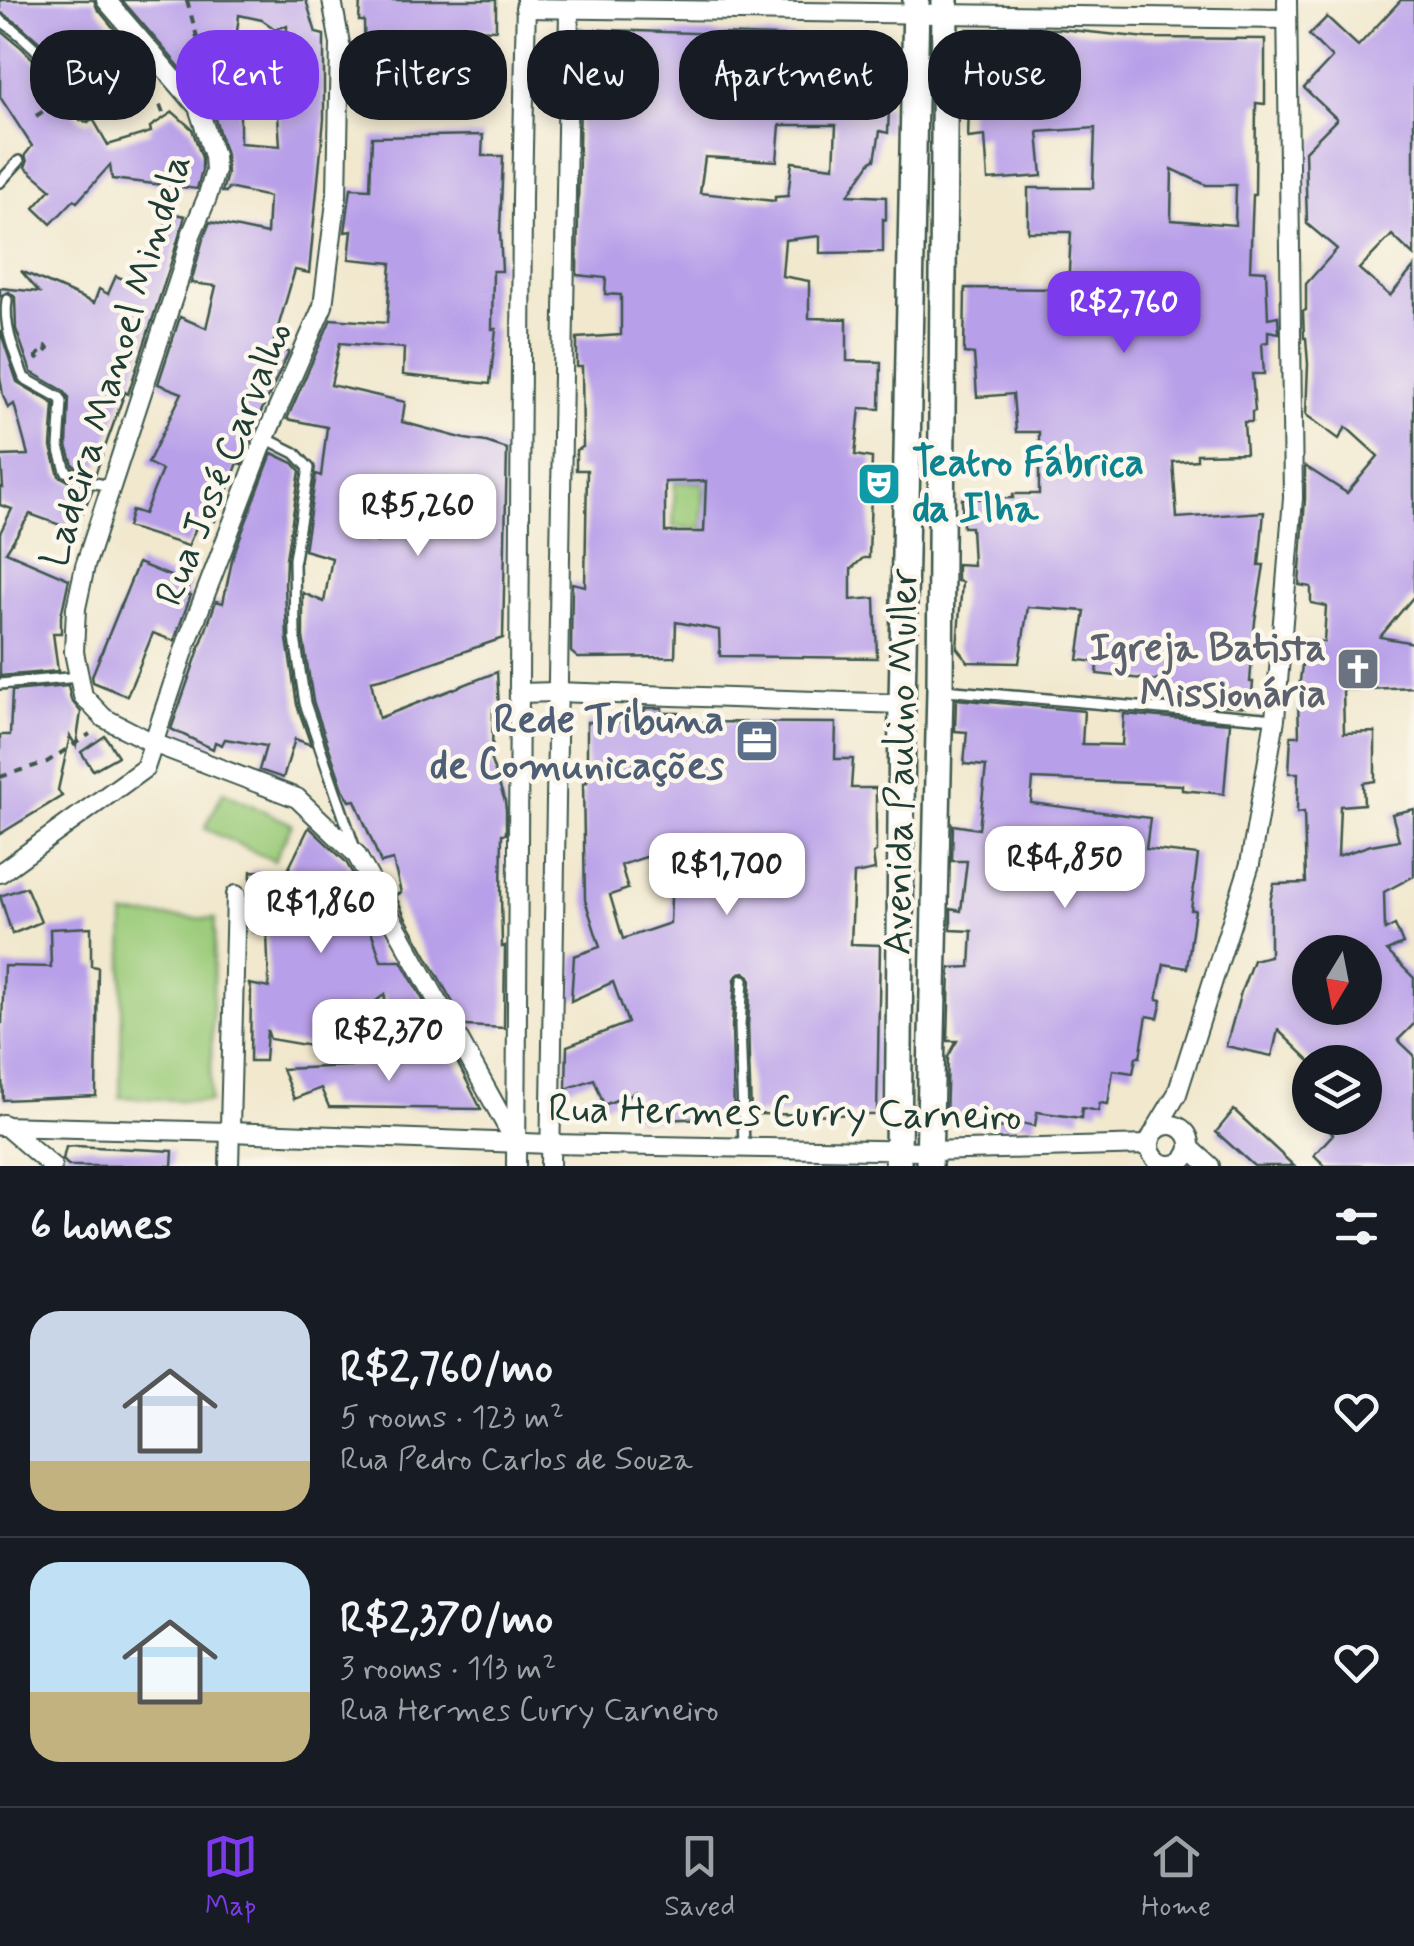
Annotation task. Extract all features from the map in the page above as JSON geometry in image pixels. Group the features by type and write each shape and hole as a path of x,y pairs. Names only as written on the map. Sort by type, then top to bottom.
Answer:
{"main road":[{"name":"Avenida Paulino Muller","path":"898,1158 902,704 916,7"},
{"name":"Avenida Paulino Muller","path":"928,1159 940,689 945,7"},
{"path":"901,815 936,823"},
{"path":"900,924 934,924"}],"street":[{"name":"Ladeira Manoel Mindela","path":"106,0 132,30"},
{"name":"Rua José Carvalho","path":"0,872 145,768 187,642 265,438 323,306 337,194 340,44 332,0"},
{"path":"1152,1137 1177,1094 1250,864 1276,719 1293,498 1287,0"},
{"path":"516,1166 526,4 569,9 945,7 1288,20"},
{"path":"550,1166 569,9"},
{"name":"Ladeira Manoel Mindela","path":"156,58 176,81"},
{"name":"Ladeira Manoel Mindela","path":"104,718 84,696 74,652 76,608 84,566 109,486 214,171 214,156 202,120"},
{"path":"520,693 902,704"},
{"path":"104,718 153,743 297,798 356,854 516,1143"},
{"path":"229,1166 236,895"},
{"path":"1177,1094 1187,1139 1210,1166"},
{"path":"1,1123 52,1166"},
{"name":"Rua Hermes Curry Carneiro","path":"1,1123 516,1143 744,1147 928,1159 1152,1137 1171,1124 1187,1139 1181,1162 1172,1165 1156,1160 1152,1137"}],"lane":[{"path":"0,20 30,42"},
{"path":"0,182 19,161"},
{"path":"6,300 10,336 23,374 28,382 62,402 60,447 66,472 109,486"},
{"path":"265,438 295,453 308,468 294,560 294,638 305,702 356,854"},
{"path":"0,684 80,678"},
{"path":"940,689 1276,719"},
{"path":"743,980 740,1025 744,1147"}],"path":[{"path":"188,0 196,30"},
{"path":"23,374 48,349 46,346 31,361"},
{"path":"0,777 47,762 93,732 104,718"}],"green space":[{"path":"675,482 704,483 702,529 673,527"},
{"path":"223,792 292,824 274,861 205,829"},
{"path":"124,915 215,919 210,1102 120,1097"}],"building":[{"path":"0,0 94,0 115,30 30,30 30,34 0,12"},
{"path":"122,0 306,0 315,30 287,30 287,26 275,29 262,20 239,15 237,30 176,30 176,63 156,39 156,30 148,30"},
{"path":"360,0 496,0 496,30 364,30 364,21 359,21"},
{"path":"1401,0 1414,0 1414,256 1392,235 1359,269 1390,296 1414,267 1414,596 1380,637 1414,643 1414,687 1343,690 1344,733 1375,732 1375,781 1363,783 1364,804 1340,806 1338,856 1399,840 1392,814 1414,809 1414,876 1384,892 1385,930 1395,925 1403,944 1387,951 1414,978 1414,1024 1398,1040 1414,1055 1414,1166 1325,1166 1314,1155 1332,1135 1382,1135 1382,1045 1293,1045 1278,1030 1272,1056 1226,1046 1253,960 1270,956 1274,884 1306,883 1304,812 1297,813 1298,773 1289,773 1291,736 1299,736 1298,697 1305,640 1324,642 1326,606 1311,603 1311,587 1299,585 1305,466 1347,493 1378,456 1346,427 1339,439 1306,415 1306,284 1337,249 1307,224 1305,151 1337,119 1304,88 1332,58 1309,35 1327,17 1358,46"},
{"path":"967,29 1070,30 967,30"},
{"path":"0,30 30,56 30,120 94,120 108,145 151,132 150,127 173,112 176,120 192,129 202,158 197,189 112,179 110,165 51,224 34,208 51,189 25,167 25,155 32,146 0,97"},
{"path":"1081,31 1147,38 1265,39 1265,104 1256,103 1250,270 1266,271 1268,318 1278,316 1279,333 1268,331 1268,342 1262,343 1264,374 1252,374 1255,411 1252,422 1244,422 1246,453 1197,454 1197,460 1173,462 1177,518 1264,512 1259,565 1264,565 1255,621 1251,704 1246,707 1168,701 1170,682 1097,674 1098,662 1078,660 1085,611 1028,607 1019,663 968,662 957,648 962,582 957,581 957,564 973,565 971,527 963,527 962,499 1039,494 1039,432 1016,432 1013,394 977,397 974,354 964,353 965,288 1068,289 1071,232 1028,232 1028,188 1093,188 1095,128 1038,132 1042,176 988,180 985,136 968,138 969,120 1081,120","holes":["1172,169 1206,185 1236,185 1235,225 1171,220"]},
{"path":"659,32 679,33 679,120 889,120 888,133 880,131 875,160 848,195 886,197 883,252 820,253 820,236 785,240 782,276 809,281 809,318 847,319 847,361 881,362 880,409 860,408 855,455 872,458 869,558 863,558 851,569 851,600 875,598 877,658 720,656 719,630 676,622 675,657 578,658 571,652 572,583 585,586 587,470 576,470 576,450 583,447 582,367 577,367 577,338 621,335 621,295 605,294 606,278 577,275 580,120 659,120","holes":["780,125 836,125 834,167 792,162 788,196 775,197 775,201 700,193 705,157 777,161","706,481 704,532 665,532 665,482"]},
{"path":"319,34 324,35 324,119 309,273 295,270 272,348 289,352 215,521 202,514 188,546 127,527 132,510 144,514 162,470 148,463 182,393 158,384 180,317 206,328 216,286 191,283 210,222 267,234 269,197 228,188 222,192 227,174 226,155 215,120 240,120 240,143 280,146 278,120 319,120"},
{"path":"483,135 482,156 503,156 502,271 493,271 492,329 496,329 490,384 403,375 404,348 340,343 331,385 405,402 402,422 507,449 503,638 371,681 379,718 497,672 499,708 493,709 490,758 506,810 501,892 504,1028 466,1026 405,917 395,895 401,893 393,860 381,863 355,800 350,801 343,789 313,701 303,637 303,593 324,602 332,558 304,550 316,474 321,476 327,427 287,419 331,319 387,323 391,263 349,259 352,231 345,232 351,188 370,189 372,137","holes":["350,488 386,498 377,542 340,531"]},
{"path":"171,213 185,216 128,394 125,392 95,475 73,465 67,446 69,398 31,372 16,329 15,297 9,292 0,296 0,288 39,292 21,271 94,303 99,289 108,294 116,276 130,282 134,271 141,274"},
{"path":"0,330 17,382 54,404 51,447 59,476 92,491 71,529 30,514 6,552 69,579 61,633 53,633 58,671 0,676 0,533 12,509 0,505 1,456 28,455 14,404 8,408 3,395"},
{"path":"272,453 300,471 286,558 287,639 297,705 311,745 295,739 283,778 259,770 266,746 225,739 222,745 215,742 213,749 171,729 216,601 223,603 233,556"},
{"path":"138,563 190,584 186,594 191,595 174,641 153,633 127,696 93,682 92,676"},
{"path":"68,686 71,700 81,712 76,746 70,736 58,790 62,796 0,834 0,735 10,735 12,691"},
{"path":"956,699 1084,711 1082,744 1122,745 1124,714 1230,723 1224,794 1182,790 1182,785 1033,779 1031,803 1150,818 1146,849 1198,855 1187,968 1164,964 1157,999 1162,1000 1158,1018 1147,1016 1133,1073 1113,1070 1108,1104 1100,1103 1098,1111 1082,1108 1081,1118 1037,1112 1035,1126 1017,1122 1017,1128 983,1127 984,1122 946,1119 948,1057 957,1041 948,1041 950,968 970,967 972,931 951,930 951,909 961,911 967,861 952,861 953,825 979,829 986,766 964,764 967,732 955,731"},
{"path":"645,708 662,708 662,713 679,713 679,722 836,723 835,759 853,759 851,788 876,788 875,870 854,874 851,944 880,945 877,1115 751,1114 751,981 744,972 735,979 734,1117 635,1121 636,1092 604,1105 594,1079 566,1089 567,1046 628,1023 613,982 571,1001 574,956 600,947 585,900 583,783 587,782 587,722 644,722","holes":["673,848 670,923 623,939 610,895 628,889 621,865"]},
{"path":"105,736 118,756 93,770 81,752"},
{"path":"309,827 346,862 369,903 362,903 381,961 401,961 437,1025 385,1023 385,994 340,1029 346,1052 270,1039 267,1030 265,1061 250,1061 249,984 269,988 267,932 253,932 251,871 287,872"},
{"path":"26,887 41,922 12,934 0,896"},
{"path":"91,927 91,966 98,967 96,1096 3,1100 0,1023 4,966 51,967 50,929"},
{"path":"453,1054 481,1109 329,1107 321,1088 294,1099 282,1069 371,1065 371,1057"},
{"path":"1234,1110 1294,1166 1254,1166 1216,1132"},
{"path":"66,1147 173,1151 172,1166 69,1166 63,1160"}],"place":[{"name":"Teatro Fábrica da Ilha","path":"879,484"},
{"name":"Igreja Batista Missionária","path":"1358,669"},
{"name":"Rede Tribuna de Comunicações","path":"757,741"}]}
